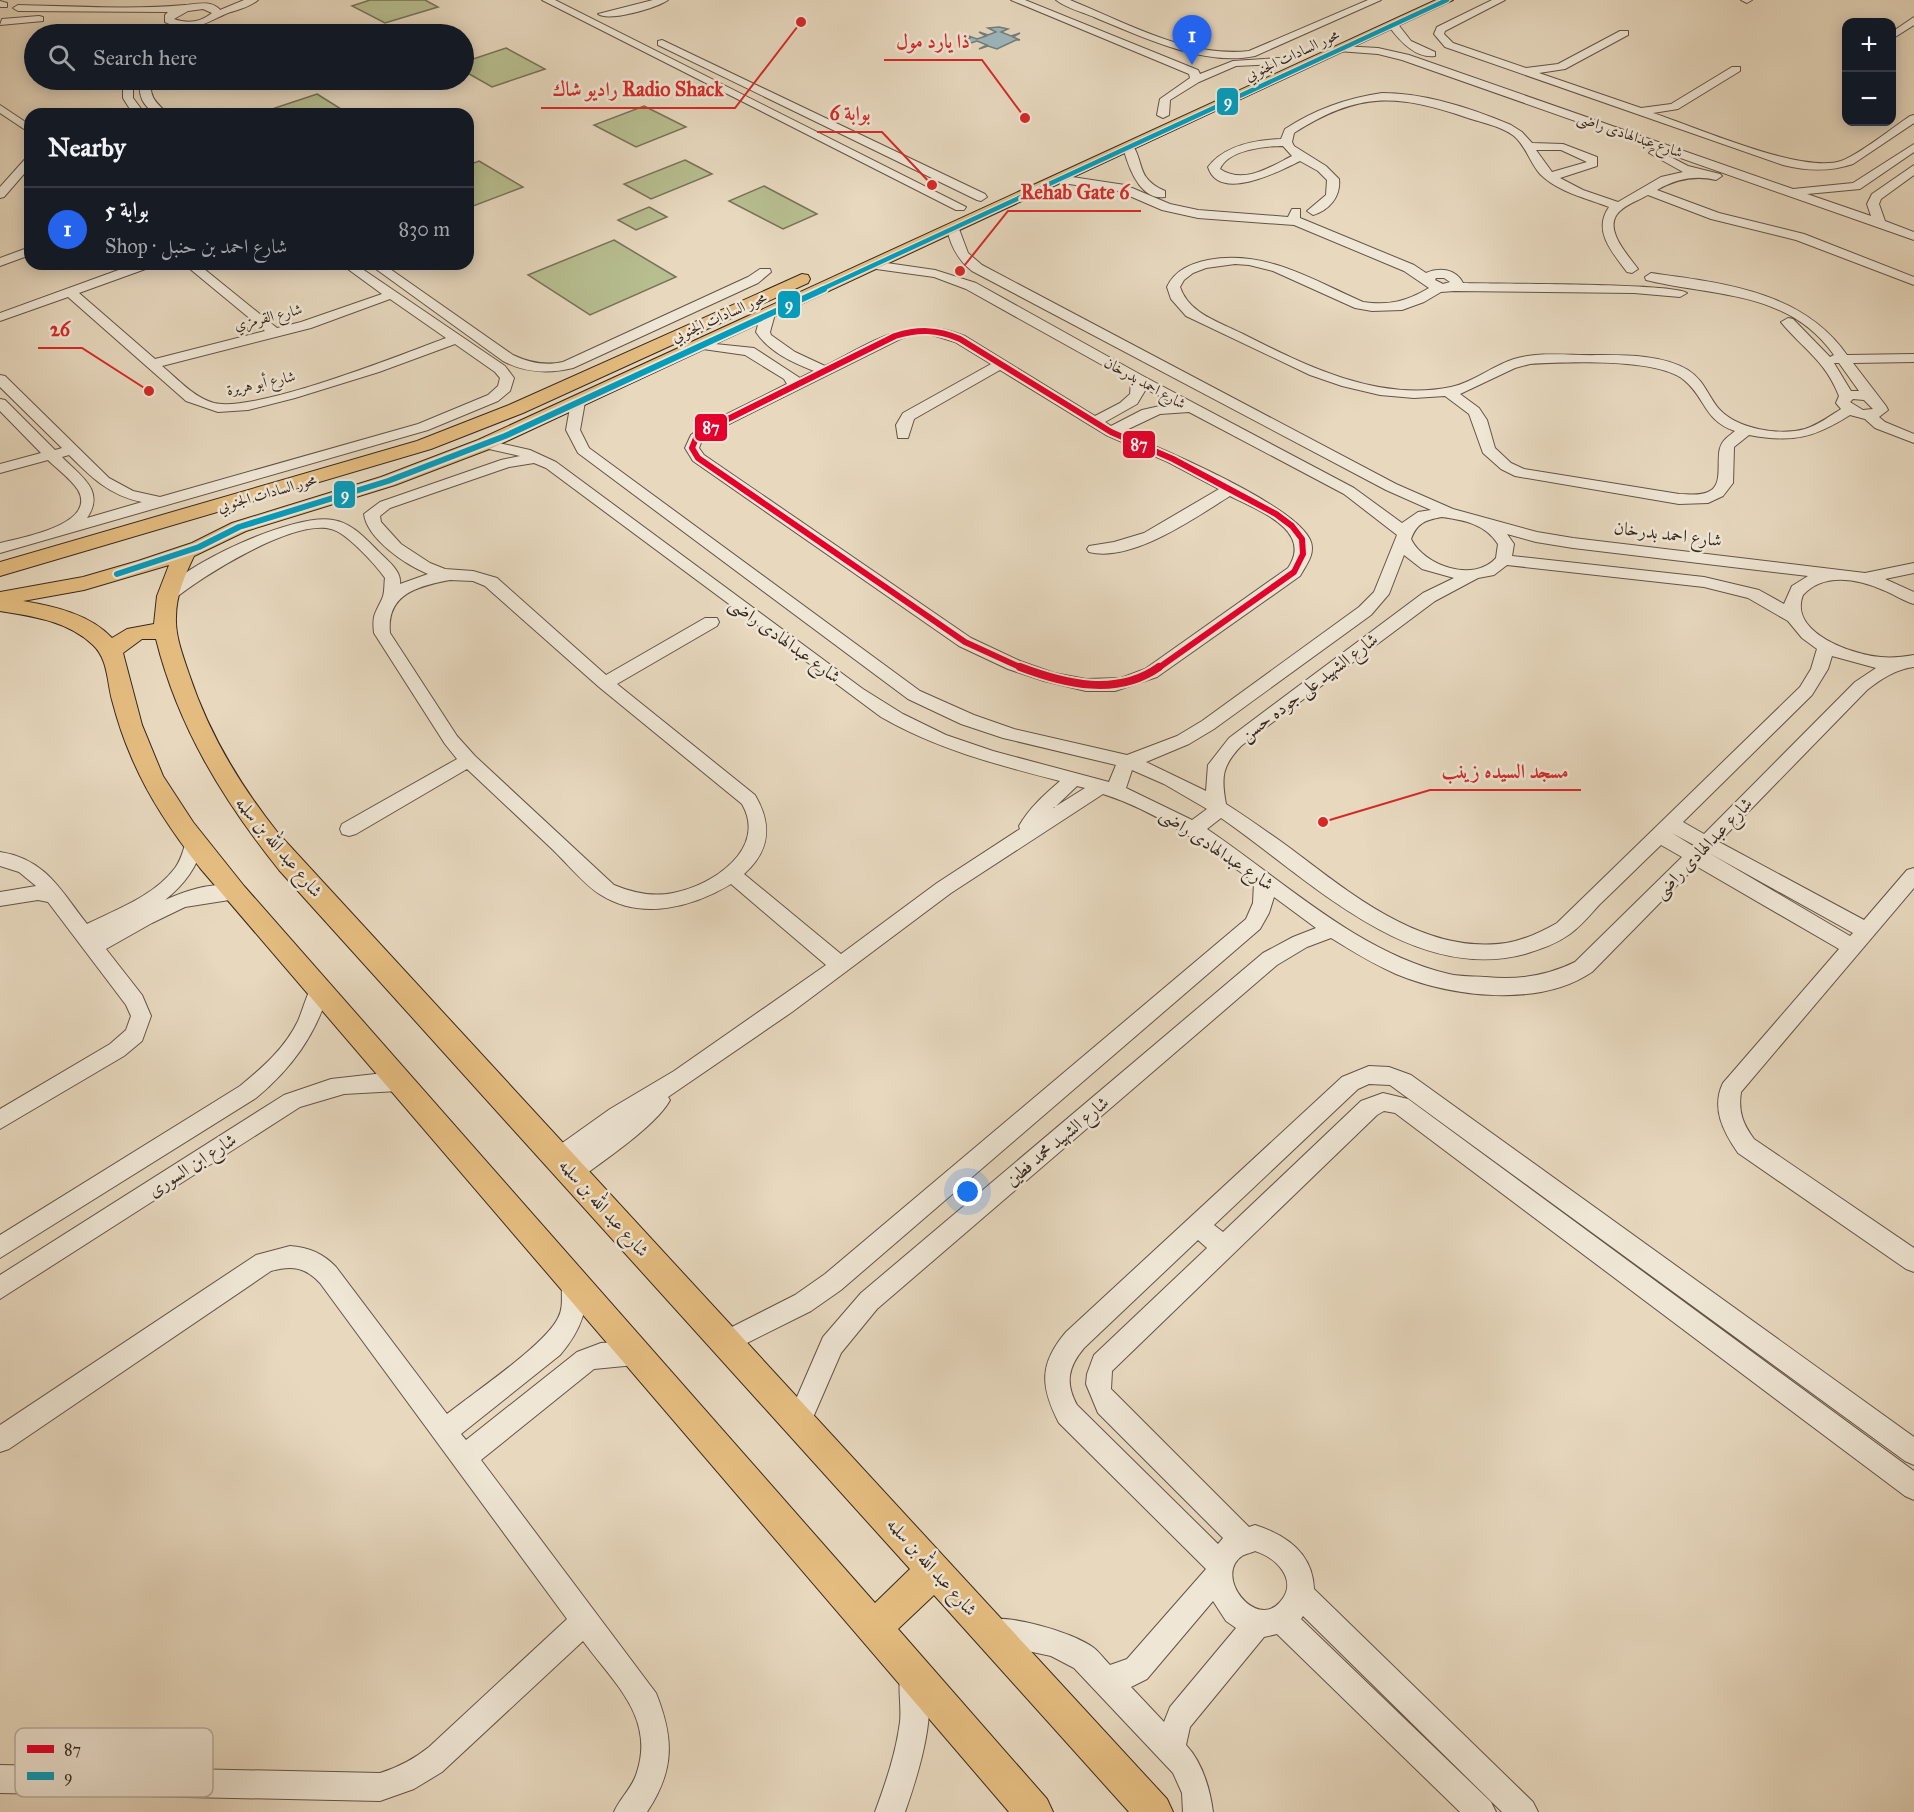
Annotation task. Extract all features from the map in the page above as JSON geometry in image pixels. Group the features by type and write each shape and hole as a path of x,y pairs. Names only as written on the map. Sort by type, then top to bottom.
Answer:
{"main road":[{"name":"محور السادات الجنوبي","path":"0,569 365,464 456,433 526,405 1413,0"},
{"name":"محور السادات الجنوبي","path":"0,598 105,578 185,552 221,534 259,531 485,444 1447,0"},
{"path":"411,472 427,490"},
{"path":"152,525 132,539 128,548 130,551 142,552 221,534"},
{"name":"شارع عبد الله بن سلمه","path":"185,552 167,596 166,633 187,707 205,746 255,824 1154,1812"},
{"path":"26,562 72,557 86,561 87,564 77,576 47,590"},
{"path":"0,604 43,612 71,622 94,635 111,653 127,716 143,758 166,801 195,843 319,991 1034,1812"},
{"path":"111,653 117,644 128,636 155,630 166,633"},
{"path":"874,1628 934,1569"}],"street":[{"path":"170,24 174,12 226,0"},
{"path":"1,22 89,18 192,24 253,0"},
{"path":"547,0 893,173 897,180 957,208"},
{"path":"663,0 625,12 600,12 623,23 631,15 676,0"},
{"path":"1016,0 1186,68 1196,75 1195,80"},
{"path":"1046,0 1140,33 1231,60"},
{"path":"1061,0 1203,60 1279,61"},
{"path":"1163,114 1165,99 1231,60 1251,54 1376,0"},
{"path":"1500,0 1447,25 1441,29 1439,34 1449,45 1787,163 1822,168 1849,162 1914,118"},
{"path":"533,1 862,167 893,173 928,168 983,196"},
{"path":"1,5 18,8 155,10 213,8 217,13 201,24"},
{"path":"1,22 19,14 18,8"},
{"path":"1896,33 1914,20"},
{"name":"شارع عبدالهادى راضى","path":"1393,25 1407,43 1418,49 1813,189 1914,236"},
{"path":"1523,71 1561,67 1624,33"},
{"path":"652,38 919,168"},
{"path":"1388,52 1407,43"},
{"path":"655,54 673,48"},
{"name":"شارع عبدالهادى راضى","path":"1342,49 1388,52 1791,192 1877,218 1914,226"},
{"path":"1159,57 1175,50"},
{"path":"1186,68 1203,60"},
{"path":"1557,83 1561,67"},
{"path":"1636,110 1674,107 1736,69"},
{"path":"128,90 128,98 135,108"},
{"path":"145,90 145,95 153,108"},
{"path":"1318,216 1334,194 1333,179 1319,165 1289,148 1286,142 1289,131 1349,102 1366,98 1413,98 1439,103 1509,129 1528,146 1543,170 1550,176 1571,188 1618,206"},
{"path":"1671,123 1671,111 1674,107"},
{"path":"0,108 24,126"},
{"path":"1612,128 1632,145 1684,169 1757,189 1791,192 1856,186 1914,147"},
{"path":"1286,142 1252,144 1220,161 1214,167 1215,171 1230,179 1253,179 1300,156"},
{"path":"1528,146 1550,145 1570,148 1593,159 1593,164 1572,172 1550,176"},
{"path":"1550,145 1572,172"},
{"path":"1129,147 1135,171 1146,186 1161,199 1181,211 1215,217 1300,219 1318,216 1338,230 1435,280"},
{"path":"893,173 906,161"},
{"path":"1665,180 1674,163"},
{"path":"0,194 24,167"},
{"path":"1877,218 1873,204 1876,197 1914,170"},
{"path":"1701,172 1665,180 1618,206 1608,218 1608,234 1632,268 1651,277 1739,292 1773,303 1797,315 1821,332 1844,360 1875,408 1880,425 1914,439"},
{"path":"0,177 15,177"},
{"path":"1059,179 1109,185 1161,199"},
{"path":"1132,192 1146,186"},
{"path":"1647,190 1715,216 1800,237 1914,281"},
{"path":"1300,219 1435,280 1706,295 1750,305 1770,313 1803,333 1842,386 1848,403"},
{"name":"شارع احمد بدرخان","path":"953,229 958,249 965,259 977,268 1391,487 1449,512"},
{"path":"0,253 24,245"},
{"path":"0,262 24,253"},
{"path":"1435,280 1406,306 1376,308 1360,305 1271,267 1250,261 1226,260 1205,263 1188,270 1176,279 1173,291 1178,303 1191,313 1343,384 1386,392 1448,392 1468,386 1520,361 1633,360 1656,363 1685,374 1694,381 1720,419 1746,430 1796,435 1816,429 1848,403 1863,395 1875,408 1914,427"},
{"name":"شارع احمد بدرخان","path":"873,265 950,276 1193,409 1349,491 1369,504 1404,536"},
{"path":"1454,282 1573,280 1632,268"},
{"path":"0,317 130,270"},
{"path":"197,270 275,333"},
{"path":"0,548 399,435 466,410 500,393 507,383 505,373 355,270"},
{"path":"384,270 518,363 555,368 568,365 758,278 765,272"},
{"path":"1608,274 1615,285 1634,290 1650,287 1653,284 1651,277"},
{"name":"شارع أبو هريرة","path":"70,292 192,398 204,405 223,408 244,407 364,373 456,339"},
{"name":"شارع القرمزي","path":"152,364 336,316 390,295"},
{"path":"768,314 763,332 767,339 817,368"},
{"path":"929,330 946,333 1111,432 1173,459 1291,524 1301,535 1305,548 1302,561 1294,572 1151,673 1130,681 1104,686 1076,684 1004,661 965,642 698,458 692,448 696,438 706,430 817,368 911,331 929,330"},
{"path":"744,350 767,339"},
{"path":"701,345 744,350 791,381"},
{"path":"483,356 497,350"},
{"path":"1823,359 1914,358"},
{"path":"903,435 903,425 908,416 1000,364"},
{"path":"0,379 115,489 136,498 163,502"},
{"path":"1094,422 1131,403 1138,396 1141,388 1138,379"},
{"path":"1448,392 1474,411 1480,420 1488,450 1506,466 1520,473 1679,500 1708,498 1718,493 1725,483 1727,447 1746,430"},
{"name":"شارع عبدالهادى راضى","path":"578,402 573,430 583,450 632,484 914,695 947,712 983,726 1023,738 1128,762 1191,790 1347,900 1423,941 1460,951 1500,951 1536,944 1564,928 1806,691 1821,666 1825,645"},
{"path":"0,403 85,489 89,498 87,508 80,519 68,529"},
{"path":"1111,432 1147,412 1161,408 1193,409"},
{"name":"شارع عبدالهادى راضى","path":"485,444 525,453 538,459 882,711 941,740 1109,788 1190,827 1233,855 1358,947 1417,974 1447,983 1484,988 1520,986 1553,980 1582,968 1861,686 1872,676 1907,662"},
{"path":"0,469 71,449"},
{"path":"448,575 421,567 411,560 373,522 372,514 379,508 506,463 538,459"},
{"path":"597,501 632,484"},
{"path":"1095,549 1113,549 1147,540 1230,489"},
{"path":"1449,512 1470,516 1488,524 1501,535 1507,548 1503,560 1492,569 1474,574 1455,574 1436,570 1419,561 1408,551 1404,536 1412,522 1428,514 1449,512"},
{"path":"348,532 373,522"},
{"path":"167,596 211,564 244,546 259,531 319,524 334,525 348,532 393,578 391,597"},
{"name":"شارع احمد بدرخان","path":"1488,524 1536,537 1574,543 1846,575"},
{"name":"شارع الشهيد على جوده حسن","path":"1128,762 1183,740 1208,725 1365,610 1381,594 1404,536"},
{"path":"1503,560 1704,582 1753,594 1796,618 1812,637 1825,645 1862,660 1907,662"},
{"path":"1865,578 1914,568"},
{"path":"464,574 491,582 605,683 749,800 757,818 757,837 749,857 732,874 711,889 676,900 657,902 630,900 607,890 469,760 452,740 382,633 380,615 391,597 407,586 426,578 448,575 464,574"},
{"name":"شارع الشهيد على جوده حسن","path":"1218,810 1213,773 1221,756 1235,742 1420,604 1474,574"},
{"path":"1796,618 1792,604 1796,591 1807,582 1824,576 1846,575 1865,578 1896,588 1914,599"},
{"path":"1896,588 1914,586"},
{"path":"605,683 711,622"},
{"path":"349,829 469,760"},
{"path":"565,1165 631,1126 682,1077 944,888 1019,838 1109,788 1128,762"},
{"path":"1019,838 1047,803 1074,778"},
{"path":"1190,827 1202,824 1218,810"},
{"path":"1665,829 1859,939"},
{"path":"91,940 163,892 177,880 187,868 195,843"},
{"path":"0,859 16,861 29,867 55,895 135,1001 141,1016 135,1035 117,1050 0,1119"},
{"path":"732,874 840,965"},
{"path":"1914,875 1731,1089 1727,1107 1732,1126 1746,1146 1914,1261"},
{"name":"شارع الشهيد محمد فطين","path":"727,1342 803,1304 833,1282 1253,924 1262,910 1265,895 1263,879"},
{"path":"0,899 38,893 55,895"},
{"path":"91,940 173,903 204,893 235,893"},
{"name":"شارع الشهيد محمد فطين","path":"799,1420 832,1345 869,1301 1270,959 1300,942 1333,929"},
{"path":"1417,974 1423,941"},
{"name":"شارع ابن السورى","path":"0,1248 248,1092 270,1075 303,1035 319,991"},
{"path":"1220,1569 1068,1414 1059,1399 1056,1383 1057,1367 1064,1352 1236,1188 1358,1077 1369,1074 1392,1076 1403,1081 1914,1452"},
{"name":"شارع ابن السورى","path":"0,1288 292,1101 335,1086 356,1082 398,1082"},
{"path":"1243,1540 1107,1404 1097,1384 1098,1373 1103,1363 1369,1107 1383,1102 1400,1106 1914,1487"},
{"path":"1236,1188 1263,1210"},
{"path":"1197,1225 1224,1247"},
{"path":"0,1440 255,1268 277,1258 289,1256 313,1260 321,1266 646,1703 654,1719 657,1756 643,1794 628,1812"},
{"path":"444,1432 551,1347 565,1332 573,1315 576,1298 573,1281"},
{"path":"464,1458 586,1360 601,1355 635,1353"},
{"path":"1794,1398 1810,1376"},
{"path":"1172,1751 1173,1733 1180,1717 1270,1621 1293,1609 1300,1594 1297,1567 1289,1556 1268,1540 1255,1538 1243,1540 1225,1554 1220,1569 1220,1587 1230,1606 1246,1619 1270,1621 1481,1812"},
{"path":"1105,1680 1122,1677 1137,1669 1220,1569"},
{"path":"1300,1594 1523,1812"},
{"path":"213,1783 380,1787 411,1777 432,1762 585,1621"},
{"path":"990,1631 1058,1644 1084,1658 1183,1763 1196,1793 1198,1812"},
{"path":"890,1812 906,1767 914,1720 913,1674"},
{"path":"0,1779 15,1779"}],"green space":[{"path":"370,0 425,0 438,7 385,23 352,6"},
{"path":"506,48 545,69 492,87 474,77 474,59"},
{"path":"317,94 339,108 275,108"},
{"path":"644,106 686,127 636,147 594,125"},
{"path":"685,160 712,174 651,199 624,184"},
{"path":"479,161 523,187 474,206 474,163"},
{"path":"764,186 817,214 783,229 729,201"},
{"path":"649,207 667,217 636,230 618,220"},
{"path":"614,240 676,277 590,315 528,275"}],"water":[{"path":"988,28 1008,29 1001,32 1011,36 1020,33 1013,37 1020,40 997,49 988,46 979,49 987,45 977,41 968,44 969,42 965,40 970,38 969,36 977,39 986,36 979,32 988,35 996,32"}],"transit line":[{"name":"9","path":"117,574 199,547 239,527 388,481 505,436 1447,0"},
{"name":"87","path":"929,330 946,333 960,339 1111,432 1173,459 1276,514 1292,526 1302,539 1303,554 1294,572 1151,673 1108,686 1068,682 1032,672 965,642 698,458 692,448 696,438 706,430 895,336 911,331 929,330"}],"place":[{"name":"راديو شاك Radio Shack","path":"801,22"},
{"name":"بوابة 5","path":"1192,65"},
{"name":"ذا يارد مول","path":"1025,118"},
{"name":"بوابة 6","path":"932,185"},
{"name":"Rehab Gate 6","path":"960,271"},
{"name":"26","path":"149,391"},
{"name":"مسجد السيده زينب","path":"1323,822"}]}
